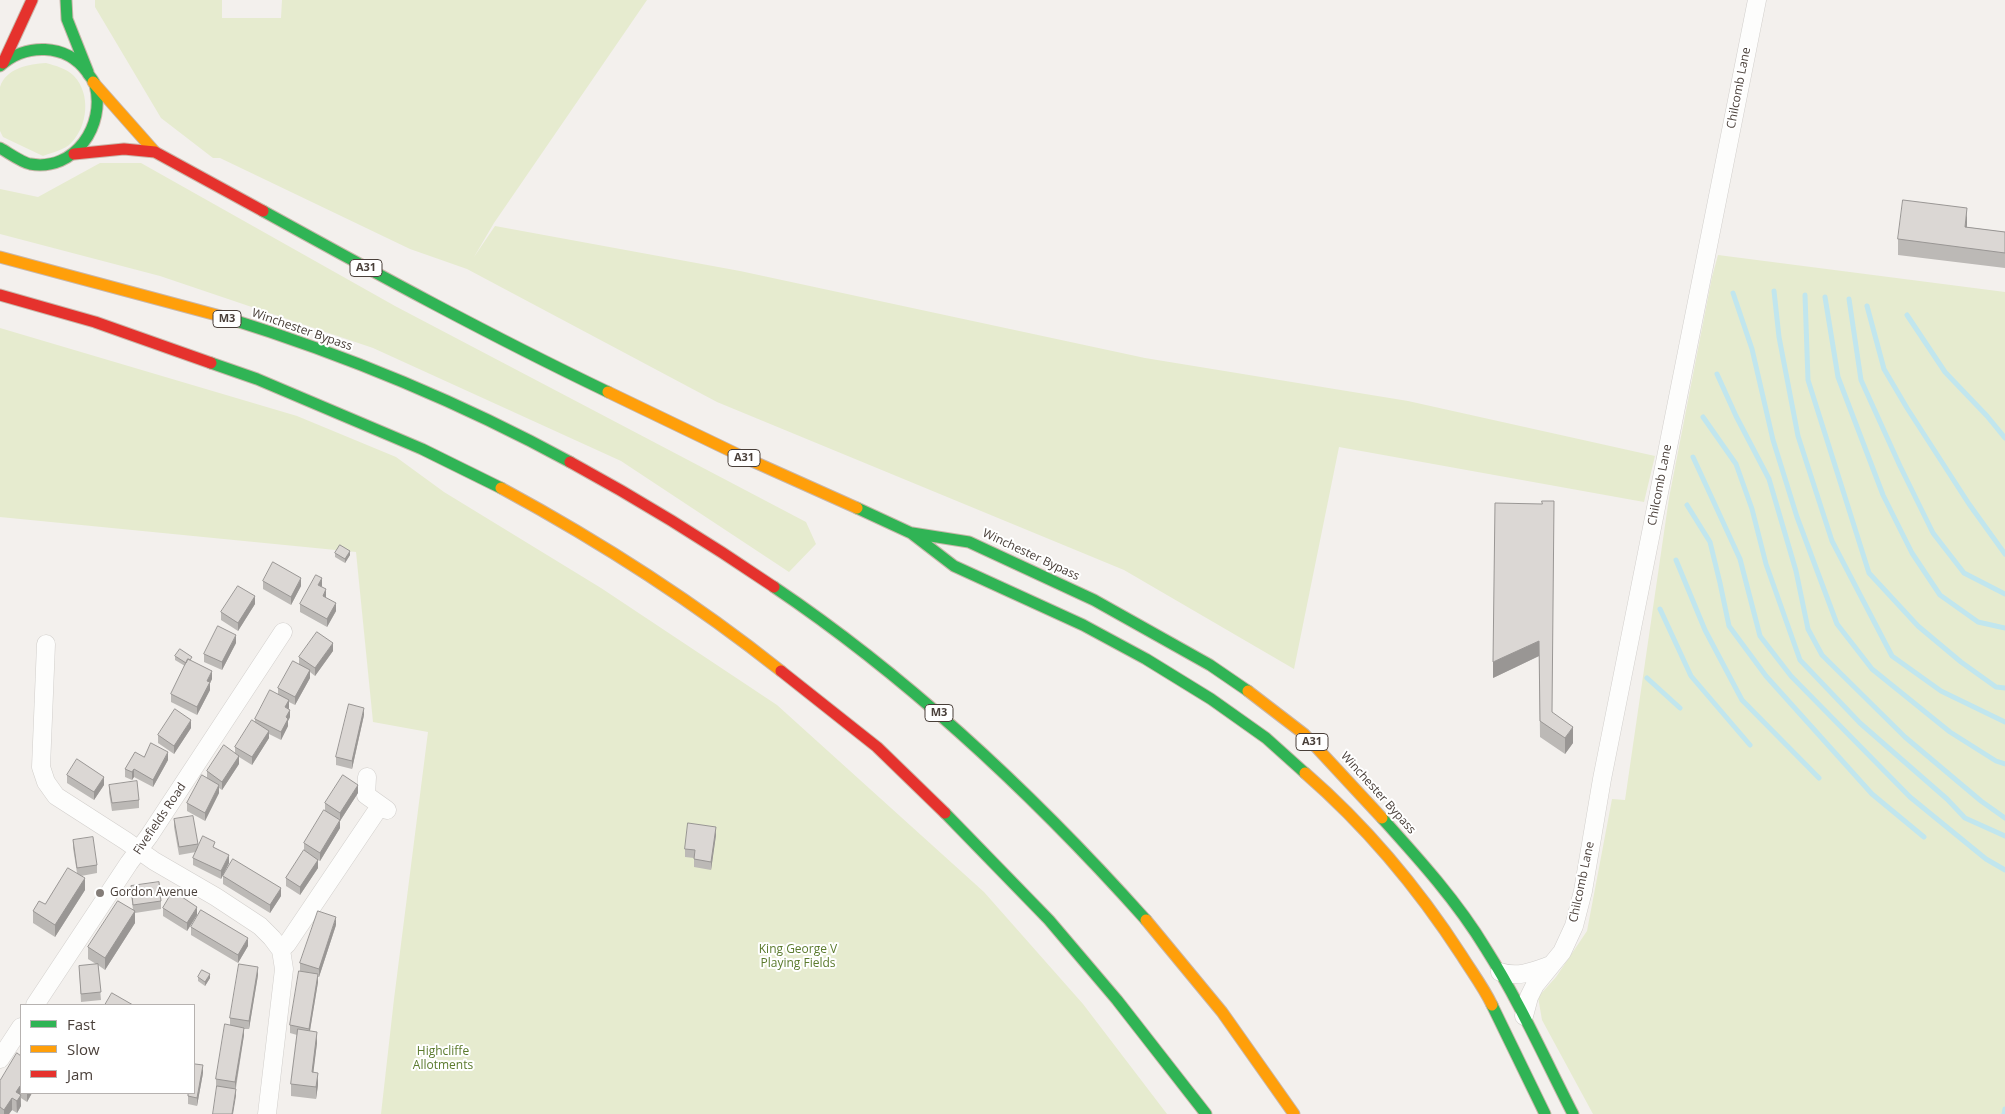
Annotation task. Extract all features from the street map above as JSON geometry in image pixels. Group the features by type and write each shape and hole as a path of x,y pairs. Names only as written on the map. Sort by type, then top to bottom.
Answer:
{"highway":[{"path":"2,64 32,0"},
{"name":"A31","path":"66,0 67,19 90,78 155,152"},
{"path":"2,64 24,51 48,49 70,57 90,78 97,95 99,108 92,134 74,154 57,162 9,169"},
{"name":"A31","path":"74,154 119,147 155,152 390,281 529,354 741,456 911,533 954,566 1083,625 1146,659 1212,699 1266,738 1316,782 1369,835 1400,870 1444,928 1490,1000 1545,1114"},
{"path":"0,148 10,156 38,165"},
{"name":"Winchester Bypass","path":"0,257 210,313 300,343 447,401 592,471 690,530 783,592 899,679 1022,789 1123,894 1185,965 1239,1034 1294,1114"},
{"path":"0,295 95,322 257,379 422,449 463,468 560,520 666,586 765,658 877,747 1049,920 1117,1000 1206,1114"},
{"name":"Winchester Bypass","path":"911,533 969,542 1094,600 1210,665 1265,702 1310,740 1413,852 1456,904 1500,972 1573,1114"}],"street":[{"name":"Chilcomb Lane","path":"1524,1016 1529,997 1535,985 1562,952 1574,926 1583,890 1602,779 1757,0"},
{"name":"Fivefields Road","path":"36,1004 140,850 283,632"},
{"path":"46,644 41,767 46,782 56,796 154,861 216,897 260,926 281,950 284,969 266,1114"},
{"path":"281,950 288,944 384,808 366,795 367,777"},
{"path":"1500,972 1509,975 1523,974 1552,965"},
{"path":"0,1059 20,1029"}],"green space":[{"path":"95,0 222,0 222,18 281,18 282,0 647,0 494,223 474,257 495,226 740,271 1145,358 1408,401 1655,456 1644,502 1339,447 1294,669 1124,570 717,402 467,269 410,249 220,158 213,158 161,118 95,7"},
{"path":"46,63 64,69 74,76 83,92 85,110 81,128 71,143 62,149 43,156 3,137 0,131 0,87 7,75 13,71 32,64"},
{"path":"100,163 141,163 395,306 806,522 816,544 789,572 621,461 373,348 160,276 0,234 0,189 38,197"},
{"path":"1718,255 2005,292 2005,1114 1593,1114 1542,1020 1538,997 1556,977 1587,931 1612,799 1625,800 1669,498 1712,277"},
{"path":"0,328 297,416 396,457 444,492 601,588 777,705 984,892 1083,1004 1167,1114 381,1114 428,732 373,722 356,552 0,517"}],"building":[{"path":"1903,200 1967,208 1965,227 2005,232 2005,253 1898,239"},
{"path":"1542,501 1554,501 1552,712 1573,727 1565,738 1540,721 1539,641 1493,662 1495,503 1542,504"},
{"path":"340,545 350,551 345,559 335,553"},
{"path":"273,562 301,578 291,597 263,581"},
{"path":"316,575 322,578 318,585 326,589 323,596 336,603 327,619 300,604"},
{"path":"238,586 255,596 238,623 221,612"},
{"path":"218,626 236,635 222,662 204,654"},
{"path":"317,632 333,643 315,668 299,657"},
{"path":"180,649 192,657 186,663 175,656"},
{"path":"188,659 212,671 207,681 210,682 197,707 171,694"},
{"path":"293,661 310,670 295,697 278,688"},
{"path":"270,690 289,700 285,707 290,710 286,717 288,719 281,732 255,719"},
{"path":"349,704 364,708 352,761 336,757"},
{"path":"175,709 191,720 174,746 158,735"},
{"path":"252,720 269,731 252,757 235,747"},
{"path":"151,743 168,752 153,780 134,769 132,772 125,769 135,752 144,757"},
{"path":"224,745 239,756 222,782 207,771"},
{"path":"77,759 104,777 94,792 67,775"},
{"path":"202,775 219,785 205,813 187,803"},
{"path":"343,775 358,785 340,813 325,803"},
{"path":"137,781 139,800 112,803 109,785"},
{"path":"324,810 340,820 320,853 304,843"},
{"path":"193,816 198,844 179,847 174,819"},
{"path":"688,823 716,827 711,862 694,859 695,850 685,849"},
{"path":"203,836 215,842 213,847 229,855 221,871 193,858"},
{"path":"93,837 97,865 77,868 73,840"},
{"path":"304,850 318,860 300,887 286,878"},
{"path":"233,859 281,888 270,905 223,876"},
{"path":"68,868 85,878 55,925 33,911 39,901 45,904"},
{"path":"159,882 161,901 133,905 131,886"},
{"path":"173,891 197,907 187,923 163,908"},
{"path":"118,901 135,911 105,958 88,947"},
{"path":"201,910 248,938 238,955 191,927"},
{"path":"318,911 336,917 319,969 300,963"},
{"path":"98,964 101,992 81,994 79,966"},
{"path":"239,964 258,967 249,1021 230,1018"},
{"path":"202,970 210,974 205,982 198,977"},
{"path":"299,971 318,974 309,1029 290,1025"},
{"path":"112,993 131,1004 106,1004"},
{"path":"225,1024 244,1028 235,1082 216,1079"},
{"path":"298,1029 317,1032 312,1072 318,1073 316,1087 291,1084"},
{"path":"17,1053 20,1055 20,1086 16,1092 21,1095 17,1101 12,1098 4,1110 0,1107 0,1081"},
{"path":"195,1064 203,1065 197,1098 188,1096 188,1094 195,1094"},
{"path":"217,1086 236,1089 232,1114 213,1114"}],"waterway":[{"path":"1774,291 1779,337 1798,436 1832,541 1892,656 1941,691 2005,722"},
{"path":"1733,293 1752,349 1773,440 1797,517 1837,624 1872,669 1950,732 1996,761 2005,764"},
{"path":"1805,295 1808,380 1869,573 1918,626 1961,662 1996,687 2005,688"},
{"path":"1825,297 1838,377 1883,495 1912,553 1940,595 1978,622 2005,628"},
{"path":"1849,299 1861,380 1933,533 1964,573 2005,594"},
{"path":"1867,306 1884,369 1969,504 2005,554"},
{"path":"1907,315 1945,372 2005,438"},
{"path":"1717,374 1736,416 1769,479 1796,571 1808,629 1822,655 1905,737 1981,801 2005,818"},
{"path":"1703,417 1736,464 1752,509 1766,564 1800,660 1860,723 1947,799 1965,818 2005,836"},
{"path":"1693,457 1740,559 1760,636 1791,676 1910,797 1986,859 2005,870"},
{"path":"1687,505 1710,542 1729,626 1766,676 1872,794 1924,837"},
{"path":"1676,560 1705,630 1742,700 1819,778"},
{"path":"1660,609 1691,676 1750,745"},
{"path":"1647,678 1680,708"},
{"path":"2004,1114 2005,1109"}],"traffic: fast":[{"path":"66,0 67,19 88,72"},
{"path":"0,66 10,58 21,53 33,50 57,51 78,62 87,72 94,83 97,100 96,115 91,130 84,142 61,161 46,165 30,164 0,148"},
{"path":"263,211 434,304 608,392"},
{"path":"224,317 269,331 400,381 486,419 570,462"},
{"path":"211,363 257,379 422,449 501,488"},
{"path":"857,508 911,533 954,566 1083,625 1146,659 1211,699 1266,738 1305,773"},
{"path":"912,533 969,542 1094,600 1210,665 1248,691"},
{"path":"774,587 875,661 970,742 1060,829 1146,920"},
{"path":"945,813 1049,920 1117,1000 1206,1114"},
{"path":"1382,818 1437,881 1475,931 1521,1010 1573,1114"},
{"path":"1492,1005 1545,1114"}],"traffic: slow":[{"path":"93,82 155,152"},
{"path":"0,257 224,317"},
{"path":"608,392 741,456 857,508"},
{"path":"501,488 574,529 645,573 714,620 781,671"},
{"path":"1248,691 1304,734 1382,818"},
{"path":"1305,773 1370,836 1409,882 1445,931 1482,986 1492,1005"},
{"path":"1146,920 1222,1012 1294,1114"}],"traffic: jam":[{"path":"3,63 32,0"},
{"path":"74,154 124,149 155,152 263,211"},
{"path":"0,295 95,322 211,363"},
{"path":"570,462 674,522 774,587"},
{"path":"781,671 877,747 945,813"}],"place":[{"name":"Gordon Avenue","path":"100,893"}],"park label":[{"name":"King George V Playing Fields","path":"798,957"},
{"name":"Highcliffe Allotments","path":"443,1059"}]}
